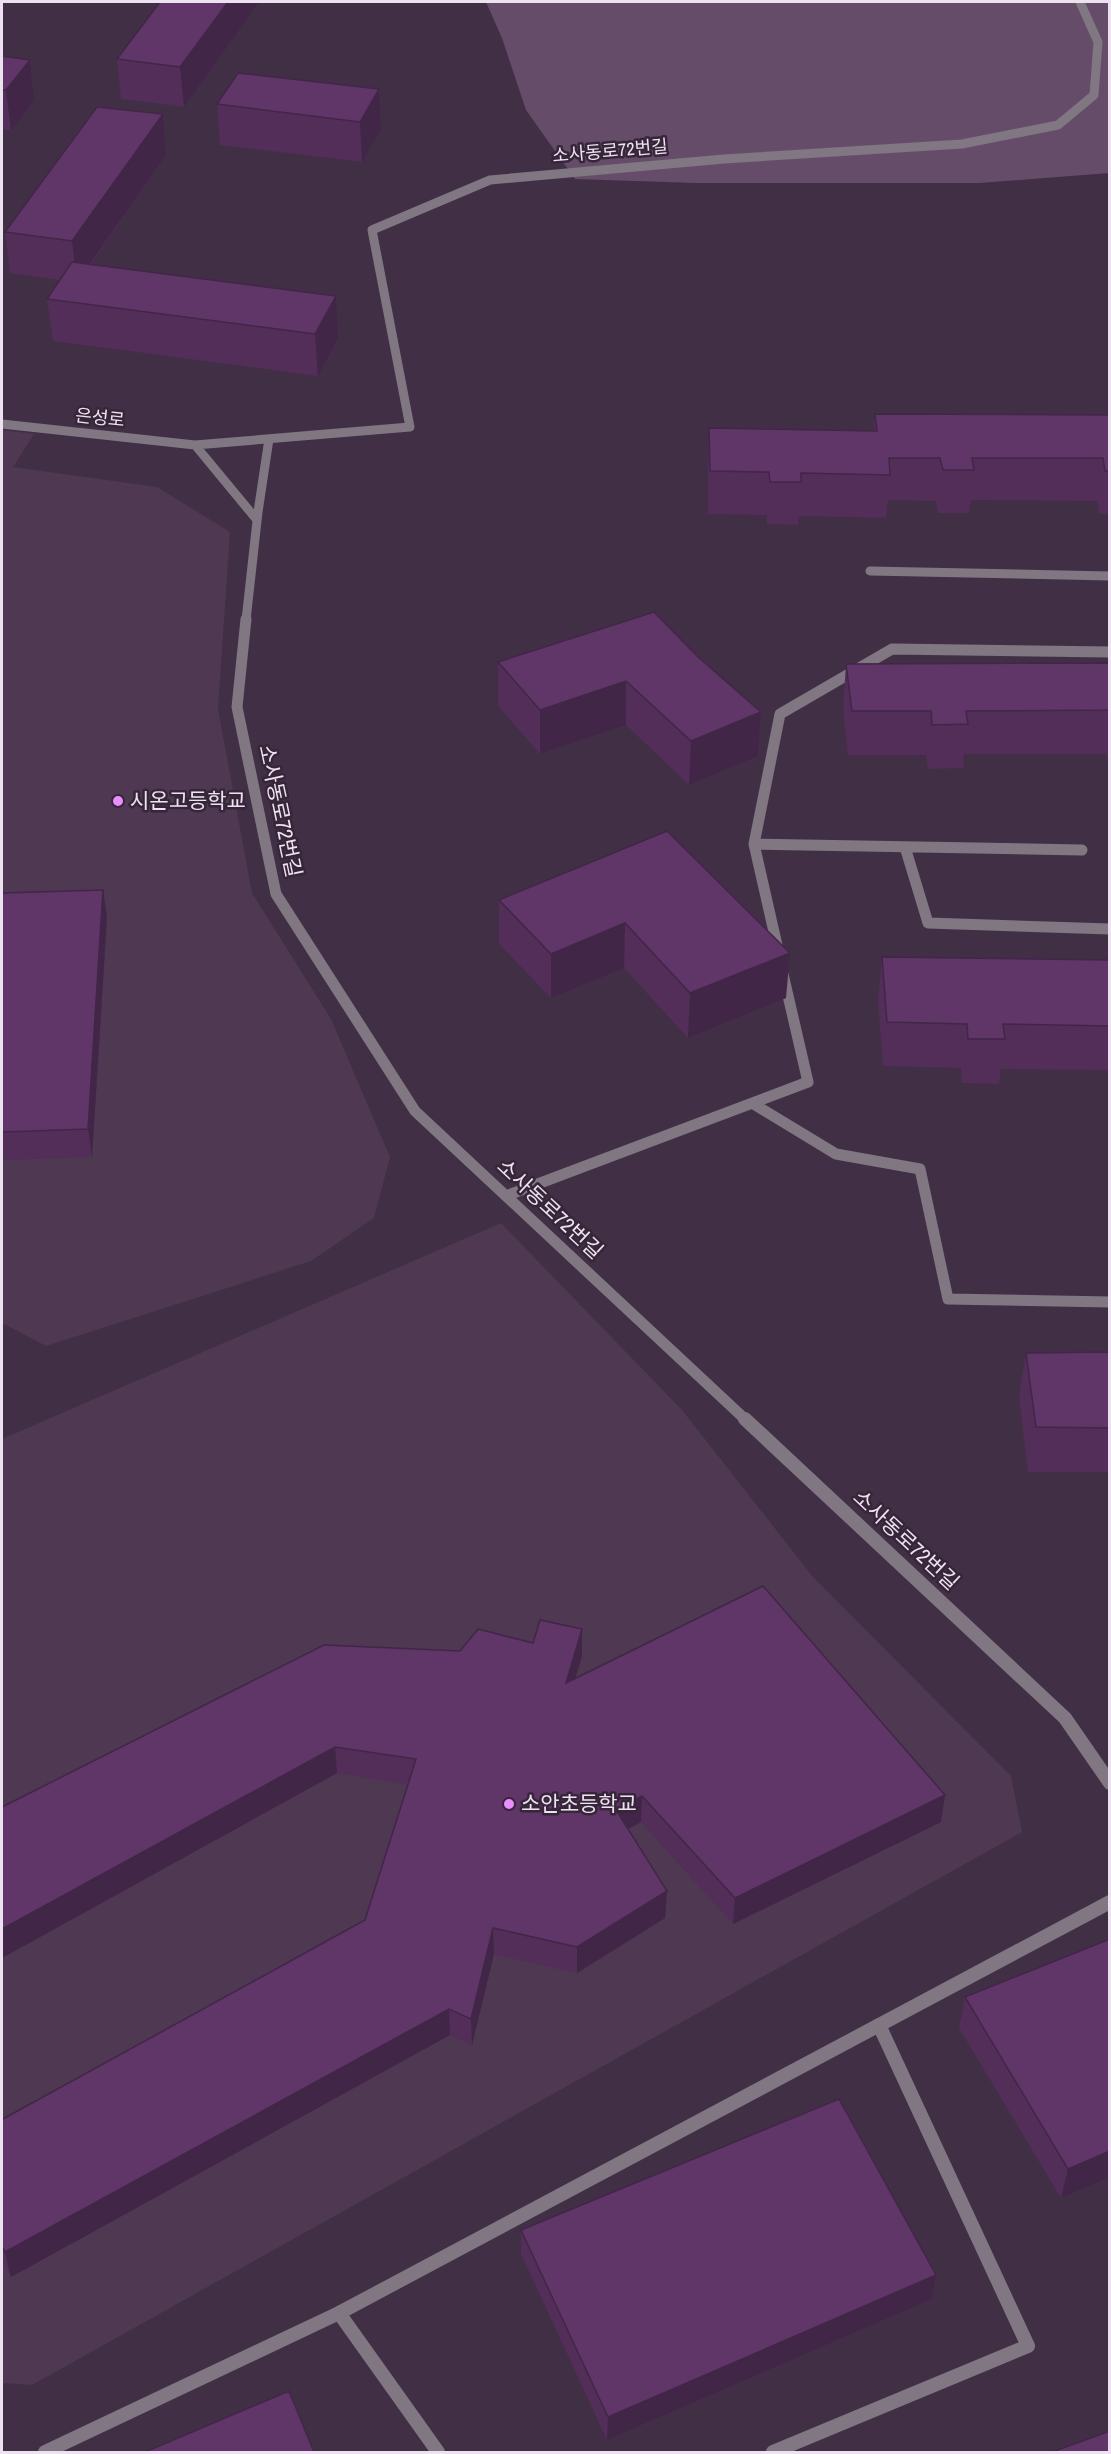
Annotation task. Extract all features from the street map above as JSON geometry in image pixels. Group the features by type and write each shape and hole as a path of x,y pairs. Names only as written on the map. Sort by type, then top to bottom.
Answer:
{"street":[{"name":"소사동로72번길","path":"195,445 410,427 372,230 490,180 724,159 962,144 1058,125 1094,95 1098,42 1080,2"},
{"name":"은성로","path":"2,424 195,445"},
{"name":"소사동로72번길","path":"269,439 257,520 237,707 276,894 415,1111 1065,1718 1110,1783"},
{"path":"195,445 257,520"},
{"path":"870,571 1110,576"},
{"path":"506,1196 808,1082 754,844 780,714 892,649 1110,652"},
{"path":"754,844 1083,850"},
{"path":"905,847 928,923 1110,929"},
{"path":"752,1103 836,1154 920,1169 948,1299 1110,1302"},
{"path":"45,2452 339,2313 1110,1902"},
{"path":"773,2452 1028,2346 879,2025"},
{"path":"339,2313 438,2452"}],"shaded area":[{"path":"486,2 1109,2 1109,173 979,183 696,183 575,179 526,110 502,38"},
{"name":"시온고등학교","path":"2,430 34,434 13,467 157,487 230,532 218,709 252,893 331,1019 390,1157 374,1218 311,1261 46,1346 2,1323"},
{"name":"소안초등학교","path":"501,1223 682,1410 813,1577 1011,1776 1022,1832 32,2385 2,2383 2,1439"}],"building":[{"path":"160,2 228,2 180,67 117,59"},
{"path":"2,56 30,60 6,90 2,90"},
{"path":"238,73 379,89 360,122 217,104"},
{"path":"97,107 163,114 72,241 5,232"},
{"path":"72,262 336,296 315,334 47,299"},
{"path":"875,414 1110,415 1110,471 1105,471 1103,458 972,458 974,470 943,470 940,458 889,458 890,475 801,473 801,482 770,482 769,472 710,471 709,428 877,431"},
{"path":"654,612 698,657 761,712 691,741 626,681 540,710 498,662"},
{"path":"1110,663 1110,710 966,711 968,724 932,725 931,711 852,711 846,664"},
{"path":"667,831 790,953 690,993 625,923 551,954 499,900"},
{"path":"103,890 88,1129 2,1132 2,893"},
{"path":"882,957 1110,960 1110,1026 1003,1024 1005,1039 968,1039 967,1024 887,1022"},
{"path":"1110,1352 1110,1428 1036,1427 1026,1353"},
{"path":"763,1586 945,1795 735,1898 642,1796 616,1810 667,1891 577,1947 493,1928 471,2019 449,2009 5,2252 2,2247 2,2119 365,1920 416,1759 335,1747 2,1929 2,1807 324,1645 460,1651 478,1629 533,1643 540,1620 582,1629 566,1683"},
{"path":"1110,1939 1110,2151 1068,2169 965,1997"},
{"path":"839,2099 936,2275 608,2417 521,2230"},
{"path":"289,2391 314,2452 145,2452"},
{"path":"1110,2431 1110,2452 1052,2452"}],"place":[{"name":"시온고등학교","path":"118,801"},
{"name":"소안초등학교","path":"509,1804"}]}
